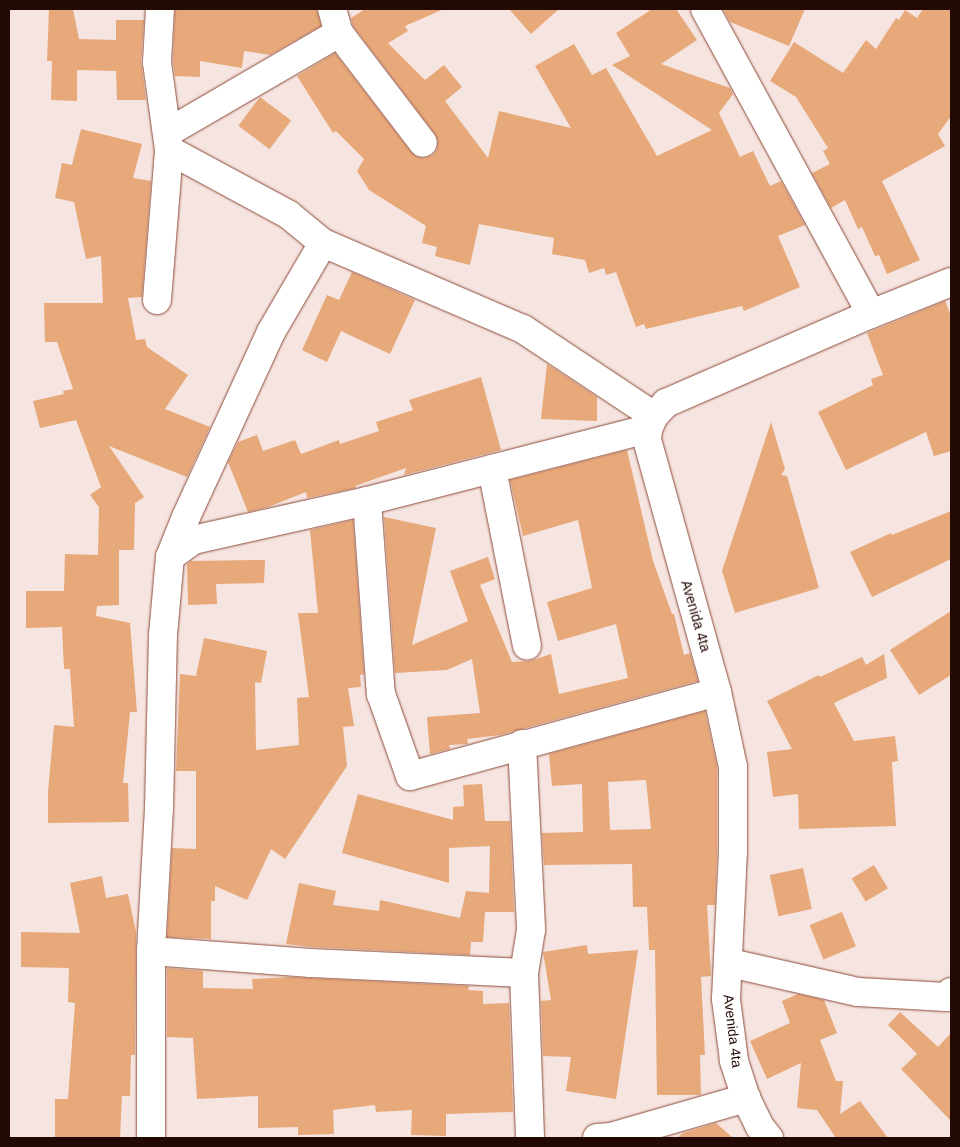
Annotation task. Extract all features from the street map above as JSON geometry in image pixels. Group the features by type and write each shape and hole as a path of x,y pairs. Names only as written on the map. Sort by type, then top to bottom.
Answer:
{"street":[{"path":"157,300 168,141 157,62 160,9"},
{"path":"705,9 871,314"},
{"path":"168,141 336,21 423,142"},
{"path":"168,141 289,215 323,243 523,329 651,423"},
{"path":"151,1138 151,951 159,809 163,636 170,557 186,517 271,332 323,243"},
{"path":"170,557 194,540 367,501 492,469 651,423 666,403 871,314 950,287"},
{"name":"Avenida 4ta","path":"651,423 647,440 717,692 733,767 730,963 726,999 734,1060 746,1098 760,1127 769,1138"},
{"path":"492,469 527,646"},
{"path":"367,501 381,694 410,776 717,692"},
{"path":"522,744 531,930 524,973 530,1138"},
{"path":"151,951 311,964 524,973"},
{"path":"730,963 858,992 946,997 951,992"},
{"path":"606,1138 746,1098"}],"building":[{"path":"49,9 73,9 79,39 116,40 116,20 144,20 141,61 146,100 117,100 116,71 77,70 77,101 51,100 52,61 47,61"},
{"path":"175,9 317,9 321,26 270,55 244,51 242,68 200,61 200,77 175,76 173,61"},
{"path":"365,9 444,9 405,26 408,31 388,43 425,80 444,65 462,87 445,101 488,158 499,111 571,128 535,66 574,44 592,75 606,68 657,156 712,130 612,65 630,56 616,33 652,9 676,9 697,40 661,64 730,88 733,94 719,113 740,157 753,151 770,186 781,181 805,225 778,236 800,287 744,311 742,306 646,329 644,324 636,327 616,272 606,275 604,268 589,273 585,260 552,254 554,238 479,224 470,265 435,256 437,247 422,243 426,226 369,190 357,171 364,159 336,131 333,133 297,76 335,53 411,152 417,157 425,158 433,155 437,149 438,141 435,134 353,26 351,18"},
{"path":"509,9 559,9 531,34"},
{"path":"723,9 805,9 789,46 730,22"},
{"path":"923,9 951,9 951,116 938,134 945,146 882,181 920,260 887,274 879,255 875,256 862,227 858,229 845,200 831,208 812,173 830,164 823,151 828,148 796,97 770,81 794,42 843,73 866,40 876,49 896,18 899,20 905,10 917,18"},
{"path":"260,97 291,120 269,149 238,126"},
{"path":"81,129 142,144 133,178 151,181 142,297 128,298 136,340 145,339 147,347 188,375 165,409 210,427 187,477 109,446 144,497 135,503 134,550 119,550 119,605 97,606 96,616 130,623 137,712 130,712 123,783 128,783 129,822 48,823 48,792 54,725 74,727 70,669 64,669 62,627 26,628 26,591 64,591 65,554 98,555 99,507 90,495 101,487 76,420 40,428 33,401 64,394 63,391 73,389 57,342 45,342 44,303 103,303 101,256 86,259 74,202 55,198 62,163 72,165"},
{"path":"352,272 415,300 390,354 341,331 327,362 302,350 327,295 339,300"},
{"path":"945,301 951,316 951,451 934,456 926,432 846,470 818,412 873,385 871,379 883,375 867,333"},
{"path":"547,364 597,397 597,421 541,419"},
{"path":"481,377 501,450 404,475 406,468 355,486 356,488 307,498 306,492 268,507 248,512 228,462 238,442 257,435 263,451 295,440 301,454 339,440 340,444 379,431 376,422 413,410 409,400"},
{"path":"771,422 785,469 781,475 787,476 819,588 735,613 722,571"},
{"path":"627,450 653,561 672,614 674,614 684,655 690,653 698,681 500,735 467,739 468,744 449,745 450,749 430,754 427,717 480,713 472,659 447,670 395,673 384,517 436,528 412,645 468,621 450,571 488,557 495,579 480,585 512,662 530,661 551,654 559,694 628,678 616,624 558,641 547,602 592,588 578,520 523,536 510,480"},
{"path":"951,511 951,559 872,597 850,552 891,533 892,535"},
{"path":"353,520 364,674 360,675 361,687 348,688 354,726 343,727 347,766 285,859 271,849 247,900 215,886 215,901 211,901 211,939 167,937 172,848 196,849 196,771 176,771 180,674 196,676 204,638 267,651 261,683 255,682 256,750 299,745 297,698 309,697 298,613 318,613 310,530"},
{"path":"265,560 264,583 216,584 217,604 188,605 187,564 191,561"},
{"path":"951,611 951,675 919,695 890,650"},
{"path":"884,654 887,678 834,703 854,741 895,736 898,761 892,762 896,826 799,829 798,794 773,797 767,752 792,749 767,701 819,675 820,677 862,657 866,665"},
{"path":"705,711 717,766 717,852 715,905 707,905 711,976 701,977 705,1055 700,1055 701,1095 657,1095 655,950 649,950 647,907 633,907 632,864 544,865 542,833 583,832 582,784 552,786 549,754","holes":["646,780 651,829 610,830 608,782"]},
{"path":"482,784 485,821 510,821 514,912 485,912 483,942 471,942 470,955 286,944 299,883 336,891 333,905 379,911 380,900 460,918 466,891 489,893 490,846 449,848 449,883 342,853 358,794 453,820 453,807 464,806 463,785"},
{"path":"874,865 888,888 866,902 852,878"},
{"path":"803,868 812,909 778,916 770,875"},
{"path":"102,876 106,898 128,894 136,932 135,1055 131,1055 130,1096 122,1096 120,1138 55,1138 55,1099 68,1099 75,1003 68,1002 69,968 21,967 21,932 80,933 70,883"},
{"path":"842,912 856,946 823,959 810,925"},
{"path":"587,945 588,954 638,950 616,1099 566,1091 571,1057 543,1056 541,1001 551,1000 543,952"},
{"path":"167,968 203,971 203,988 253,989 252,979 290,977 469,986 468,990 483,991 483,1004 509,1003 513,1112 446,1114 446,1136 411,1135 412,1110 376,1112 375,1105 333,1110 334,1134 298,1135 298,1127 258,1128 258,1096 197,1099 193,1038 167,1037"},
{"path":"798,994 824,1000 837,1033 820,1040 836,1081 843,1081 840,1114 860,1101 888,1138 836,1138 817,1110 797,1108 801,1063 767,1079 750,1041 790,1023 782,1001"},
{"path":"900,1012 938,1047 951,1033 951,1121 901,1069 917,1054 888,1025"},
{"path":"716,1123 733,1138 677,1138 683,1133"}]}
